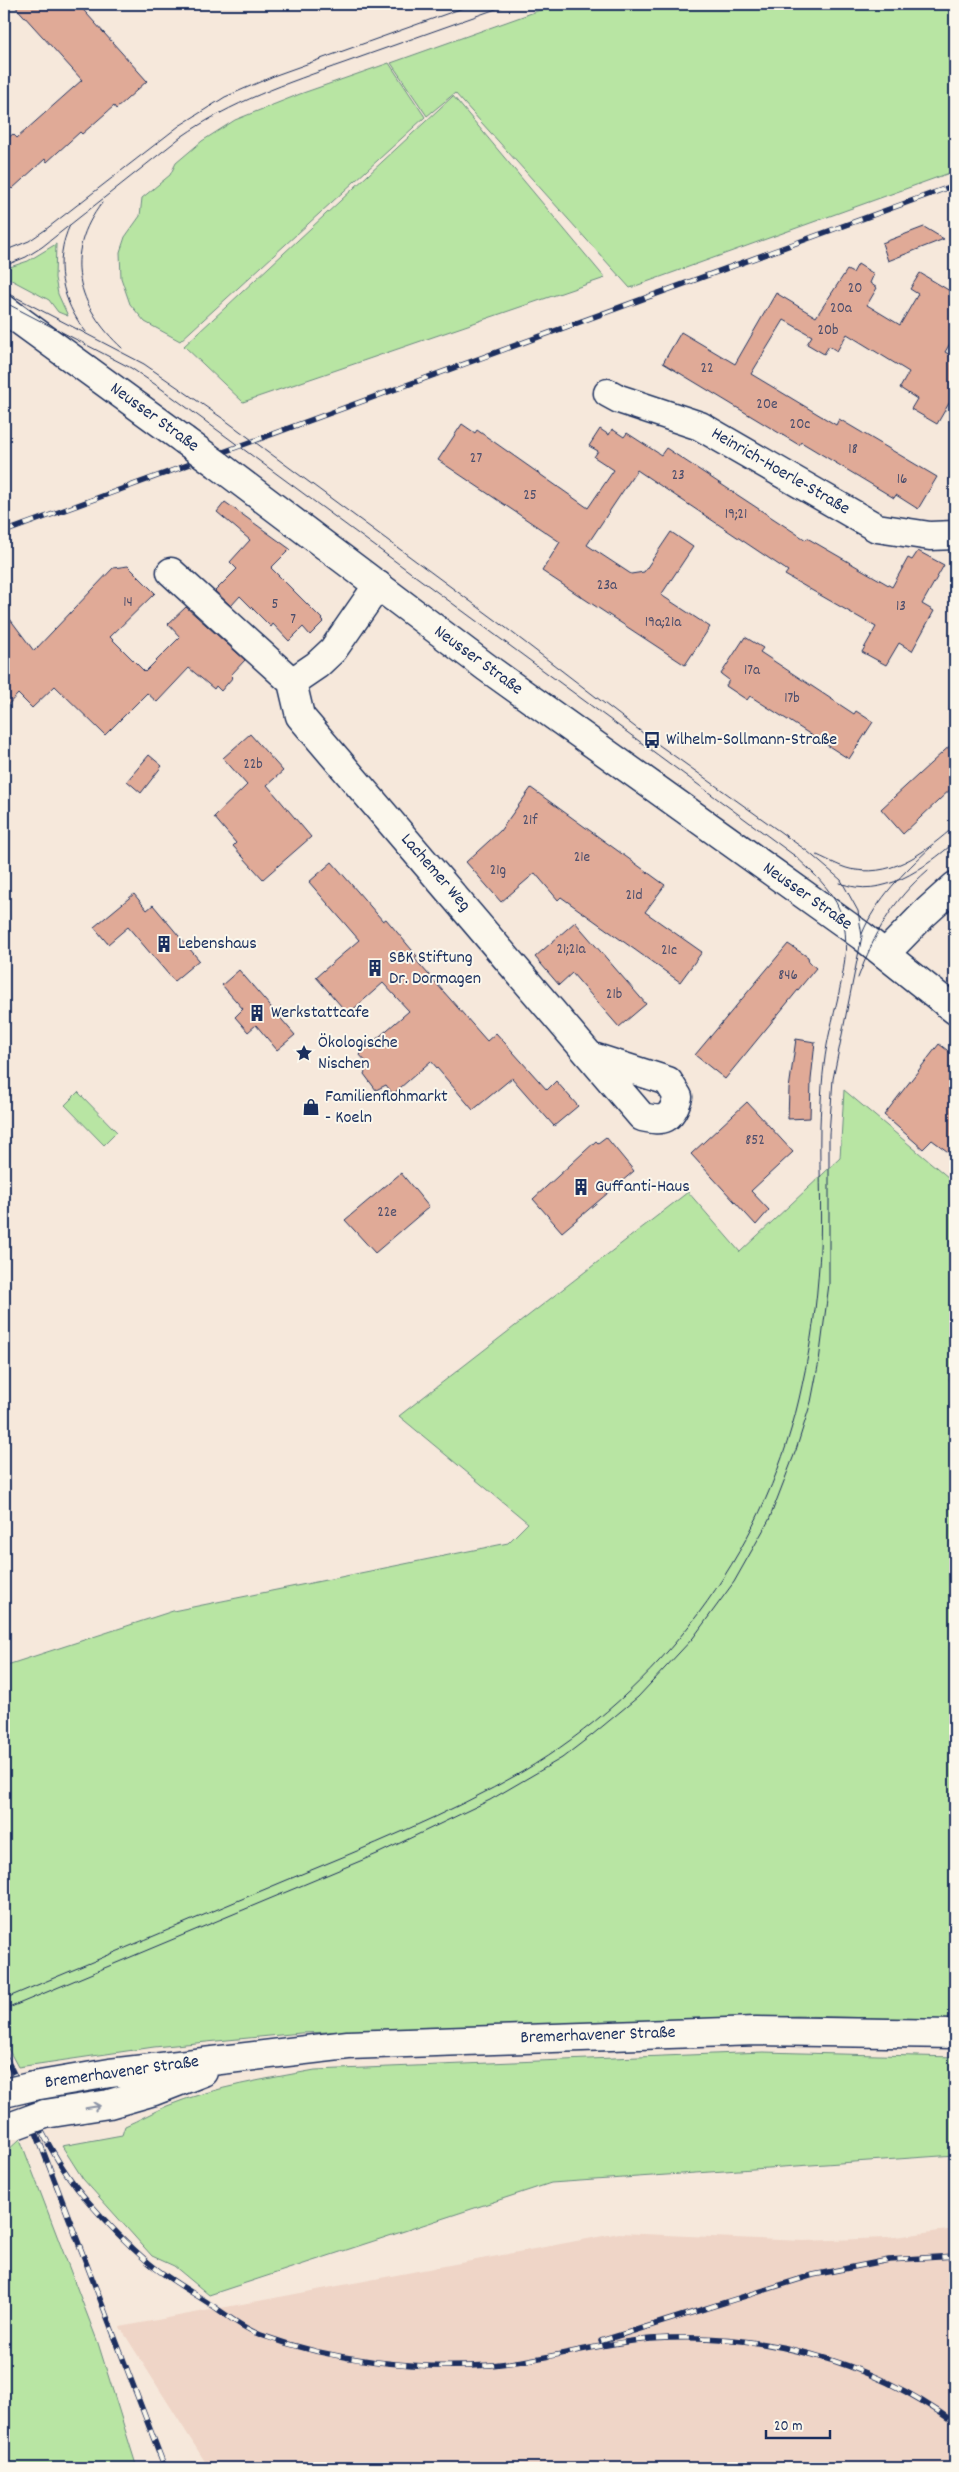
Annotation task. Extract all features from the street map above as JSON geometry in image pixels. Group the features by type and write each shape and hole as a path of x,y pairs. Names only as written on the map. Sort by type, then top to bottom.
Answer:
{"main road":[{"name":"Neusser Straße","path":"4,309 217,464 486,667 885,954 955,1010"},
{"name":"Heinrich-Hoerle-Straße","path":"608,392 619,398 700,426 877,528 930,536 955,535"},
{"path":"171,572 271,665 292,682 317,665 333,650 378,585"},
{"name":"Lachemer Weg","path":"292,682 300,716 593,1057"},
{"path":"885,954 955,886"},
{"name":"Bremerhavener Straße","path":"4,2093 110,2073 348,2045 746,2031 955,2034"},
{"name":"Bremerhavener Straße","path":"9,2129 44,2114 109,2104 154,2091 241,2057"}],"shaded area":[{"path":"955,2229 955,2468 209,2468 120,2327 619,2233 804,2241 887,2238"}],"green space":[{"path":"557,4 955,4 955,171 630,288 455,93 427,116 391,63"},
{"path":"389,63 425,117 180,341 145,322 130,304 121,278 120,252 125,237 140,216 142,198 170,175 176,163 202,141 235,120 300,94"},
{"path":"453,96 605,278 243,402 184,346"},
{"path":"56,244 55,278 58,294 68,316 58,312 49,300 4,276 4,269 28,261"},
{"path":"844,1090 955,1183 955,1372 949,1380 955,1384 955,2020 797,2016 301,2033 154,2047 18,2067 4,2041 4,1666 173,1611 508,1543 528,1523 399,1416 688,1192 740,1252 840,1158"},
{"path":"78,1092 117,1132 104,1145 65,1105"},
{"path":"763,2052 955,2057 955,2155 551,2183 209,2295 174,2266 152,2256 83,2179 62,2146 122,2135 125,2126 185,2099 240,2084 315,2070"},
{"path":"20,2139 98,2343 137,2468 4,2468 4,2154"}],"building":[{"path":"13,4 78,4 147,81 116,109 114,106 82,134 80,132 47,162 45,159 12,189 4,181 4,141 13,134 17,138 82,80"},
{"path":"924,227 944,239 888,261 882,243"},
{"path":"858,264 874,274 870,283 877,288 867,305 900,325 918,294 910,289 920,273 955,294 955,335 945,352 955,358 955,393 937,424 911,409 917,399 900,388 909,372 847,334 837,351 829,346 824,354 807,344 812,336 784,320 751,374 836,425 839,419 937,477 918,509 896,495 894,498 801,442 799,445 663,363 681,332 735,364 776,293 816,317 847,270 853,273"},
{"path":"462,424 475,433 477,430 588,508 614,470 594,457 598,451 589,446 600,429 609,435 612,429 624,437 627,433 661,455 666,448 806,540 807,538 892,587 908,558 912,560 918,551 944,565 922,604 934,611 912,651 899,643 886,665 862,652 876,627 785,575 788,571 637,470 587,545 631,574 644,572 671,532 693,547 661,595 710,627 685,665 542,571 560,542 438,460"},
{"path":"225,502 290,549 271,568 324,621 310,635 303,627 289,641 273,624 271,627 240,596 231,606 215,591 237,569 230,562 250,540 217,512"},
{"path":"128,566 155,593 110,637 145,672 180,637 168,624 186,607 245,660 231,675 233,677 221,691 216,686 214,689 189,668 157,702 147,693 105,735 55,686 32,708 18,694 4,709 4,611 34,651 113,568"},
{"path":"745,637 763,648 760,652 854,714 856,711 873,722 849,759 750,696 747,700 726,686 729,680 721,674"},
{"path":"250,734 283,771 267,785 311,837 263,879 233,846 236,843 214,817 247,785 223,758"},
{"path":"955,741 955,785 903,834 881,809"},
{"path":"149,755 162,766 141,793 127,781"},
{"path":"531,788 665,885 645,912 702,952 680,982 561,897 558,900 535,873 501,902 466,862 500,831"},
{"name":"SBK Stiftung Dr. Dormagen","path":"332,862 383,921 386,919 417,956 414,958 487,1041 496,1033 547,1090 556,1081 578,1106 554,1126 512,1078 473,1110 431,1061 393,1094 386,1085 376,1090 364,1074 368,1064 359,1054 409,1011 383,983 348,1014 316,977 359,940 309,882"},
{"name":"Lebenshaus","path":"134,894 147,910 153,905 199,960 174,981 128,927 108,944 94,927"},
{"path":"575,922 646,1004 619,1027 572,973 559,985 535,957"},
{"path":"788,944 808,957 809,962 816,968 725,1079 695,1055"},
{"name":"Werkstattcafe","path":"239,970 295,1035 277,1050 256,1025 248,1032 235,1017 243,1009 222,985"},
{"path":"796,1039 815,1042 810,1118 788,1119 789,1089"},
{"path":"939,1044 955,1056 955,1157 932,1140 923,1149 884,1115"},
{"path":"747,1102 793,1152 751,1191 769,1210 756,1225 691,1154"},
{"name":"Guffanti-Haus","path":"606,1137 634,1171 562,1232 533,1199 596,1141 598,1143"},
{"path":"401,1173 429,1207 375,1253 345,1220"}],"tram line":[{"path":"4,251 29,241 45,230 179,126 225,97 276,75 474,4"},
{"path":"4,266 26,257 42,247 181,137 220,113 260,94 323,70 510,4"},
{"path":"102,203 90,222 82,241 79,260 80,279 85,298 94,315 122,348"},
{"path":"70,225 62,253 62,280 65,294 77,320 86,332"},
{"path":"4,291 144,364 225,420 497,621 652,740 807,851 841,880 858,911 862,936 833,1079 829,1134 829,1284 819,1361 811,1402 796,1450 769,1520 734,1582 693,1638 638,1697 592,1735 562,1758 490,1800 377,1854 4,2010"},
{"path":"4,302 131,368 159,387 799,859"},
{"path":"817,855 851,869 871,871 884,869 898,865 922,852 955,826"},
{"path":"840,883 856,887 872,887 902,879 930,862 955,842"},
{"path":"862,934 883,898 901,876 931,847"},
{"path":"4,1999 406,1830 494,1788 572,1739 618,1701 660,1660 698,1614 732,1564 760,1512 782,1456 799,1399 815,1309 820,1241 822,1086 827,1045 842,977 846,942 840,911 832,895 794,855"},
{"path":"858,978 885,919 904,894 928,870"}],"railway":[{"path":"4,532 955,185"},
{"path":"4,2054 51,2148 73,2183 101,2216 156,2269 242,2326 261,2335 288,2344 345,2357 374,2362 433,2366 511,2363 611,2344 651,2339 691,2338 771,2345 849,2366 886,2382 921,2401 955,2423"},
{"path":"32,2122 165,2468"},
{"path":"601,2341 813,2275 889,2260 955,2256"}],"place":[{"name":"Wilhelm-Sollmann-Straße","path":"652,740"},
{"name":"Lebenshaus","path":"164,944"},
{"name":"SBK Stiftung Dr. Dormagen","path":"375,968"},
{"name":"Werkstattcafe","path":"257,1013"},
{"name":"Ökologische Nischen","path":"304,1053"},
{"name":"Familienflohmarkt - Koeln","path":"311,1107"},
{"name":"Guffanti-Haus","path":"581,1187"}]}
